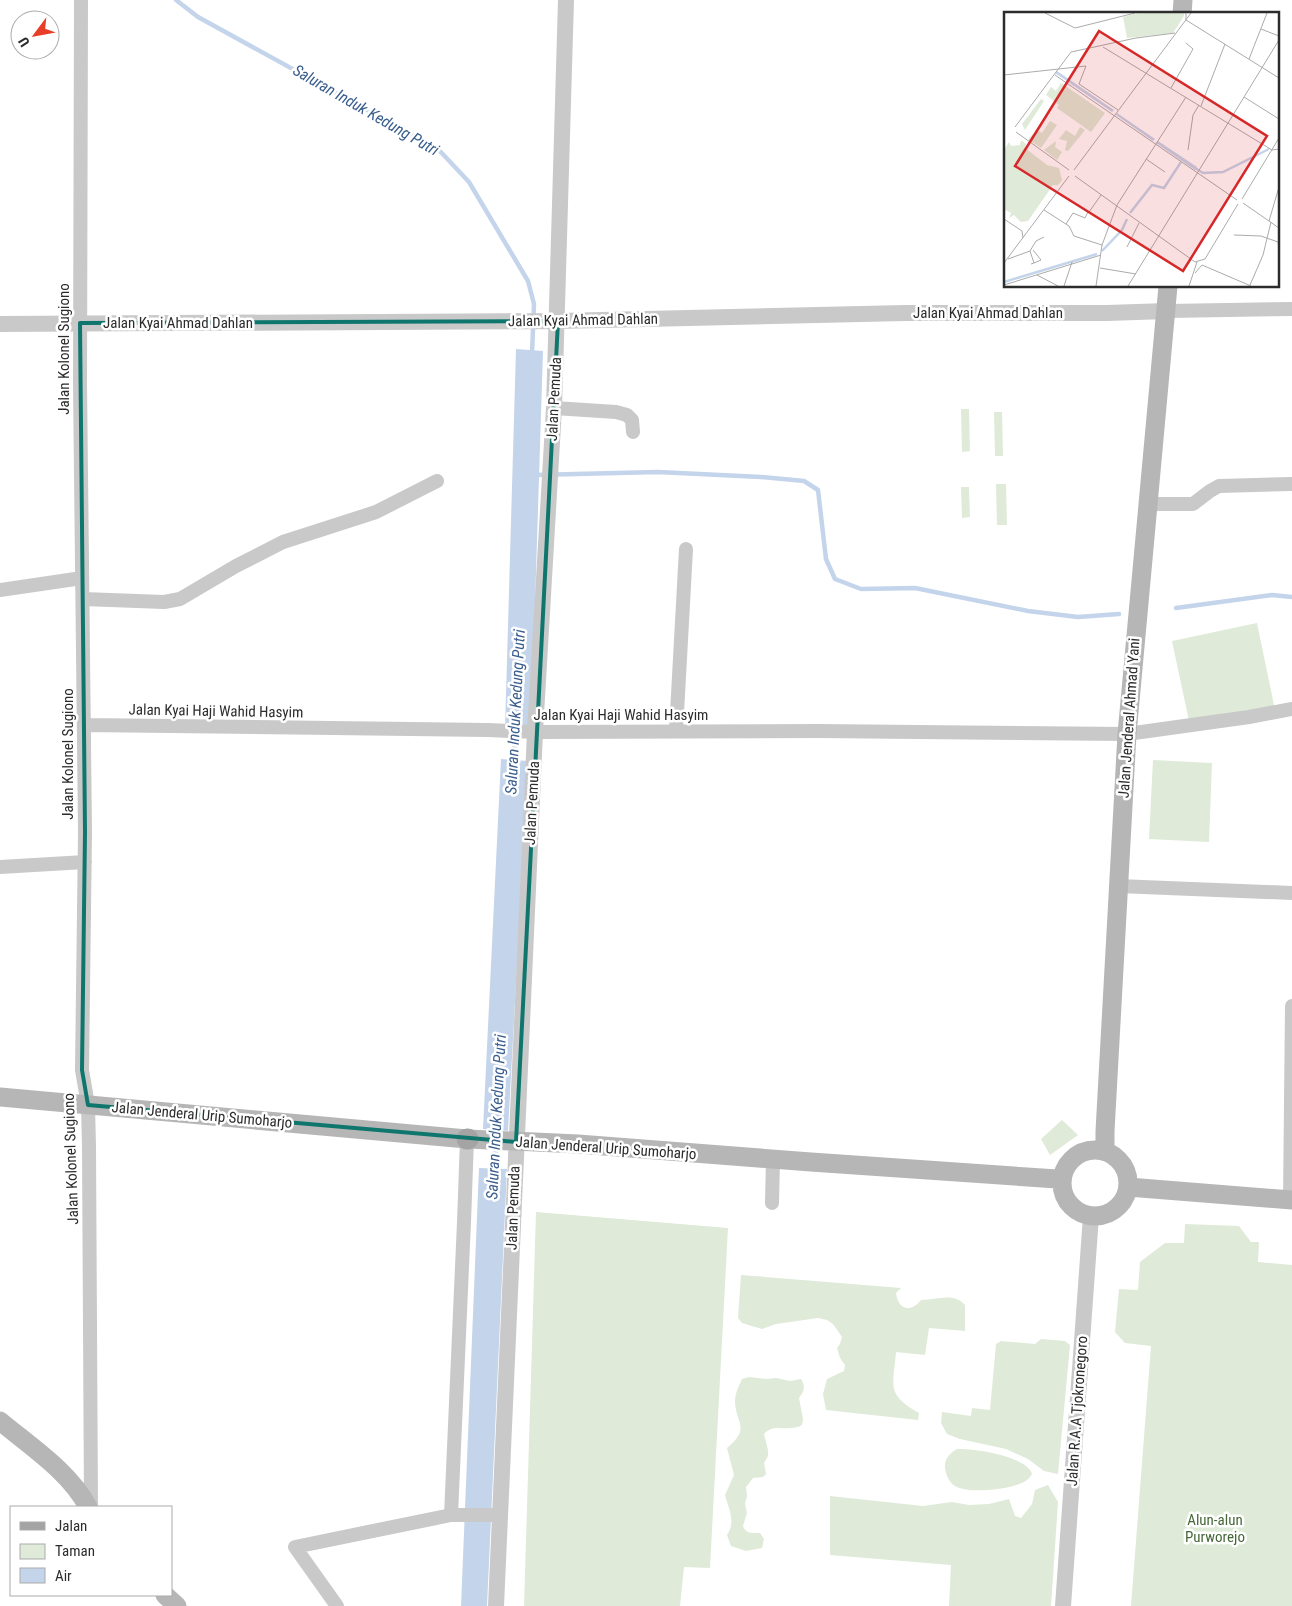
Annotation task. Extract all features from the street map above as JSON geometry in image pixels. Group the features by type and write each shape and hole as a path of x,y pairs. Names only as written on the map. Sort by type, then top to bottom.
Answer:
{"main road":[{"name":"Jalan Jenderal Ahmad Yani","path":"1105,1151 1104,1131 1127,734 1168,288"},
{"name":"Jalan Jenderal Urip Sumoharjo","path":"0,1097 467,1139 578,1144 1057,1179 1062,1181"},
{"path":"1088,1151 1105,1151 1120,1162 1128,1178 1128,1187 1125,1197 1115,1209 1102,1216 1091,1216 1074,1208 1067,1200 1063,1191 1062,1181 1073,1158 1088,1151"},
{"path":"1128,1187 1291,1200"},
{"path":"0,1421 69,1480 89,1506"},
{"path":"166,1596 177,1606"}],"street":[{"name":"Jalan Kolonel Sugiono","path":"81,0 80,323 85,725 82,1070 88,1105 90,1506"},
{"name":"Jalan Pemuda","path":"496,1606 496,1514 513,1142 558,321 566,0"},
{"path":"1166,311 1292,309"},
{"name":"Jalan Kyai Ahmad Dahlan","path":"0,324 423,323 905,313 1166,311"},
{"path":"554,408 616,412 627,415 632,420 633,432"},
{"path":"83,599 164,602 180,599 283,542 376,512 437,481"},
{"path":"1148,504 1193,504 1218,486 1292,484"},
{"path":"676,731 686,549"},
{"path":"0,590 82,578"},
{"name":"Jalan Kyai Haji Wahid Hasyim","path":"85,725 535,732 1127,734 1249,717 1292,708"},
{"path":"0,867 85,862"},
{"path":"1118,886 1292,893"},
{"path":"1291,1200 1292,1006"},
{"path":"455,1514 467,1139"},
{"path":"772,1203 773,1159"},
{"name":"Jalan R.A.A Tjokronegoro","path":"1063,1606 1091,1216"},
{"path":"337,1606 295,1547 455,1514 496,1514"}],"highlighted area":[{"path":"558,321 516,1142 88,1105 82,1070 85,832 80,323"}],"green space":[{"path":"961,409 969,409 970,451 962,452"},
{"path":"994,412 1002,412 1003,456 995,456"},
{"path":"996,484 1006,484 1007,525 997,525"},
{"path":"961,487 969,487 970,517 962,518"},
{"path":"1257,623 1275,710 1189,721 1172,641"},
{"path":"1153,760 1212,763 1209,842 1149,839"},
{"path":"1062,1120 1078,1135 1050,1155 1041,1139"},
{"path":"536,1212 728,1228 710,1568 684,1567 680,1606 524,1606"},
{"name":"Alun-alun Purworejo","path":"1185,1224 1239,1226 1251,1242 1259,1242 1258,1262 1292,1265 1292,1606 1131,1606 1151,1346 1125,1343 1115,1332 1119,1289 1138,1290 1140,1262 1165,1243 1184,1243"},
{"path":"741,1275 901,1288 896,1293 897,1299 906,1308 913,1307 921,1300 955,1299 965,1305 965,1331 929,1328 925,1355 896,1352 893,1382 896,1395 919,1413 918,1420 826,1410 823,1394 827,1379 844,1371 845,1365 840,1358 837,1348 842,1337 833,1324 818,1318 776,1324 762,1329 742,1323 738,1318"},
{"path":"1041,1339 1065,1341 1070,1345 1058,1474 1044,1471 1028,1459 1006,1449 960,1439 947,1434 941,1423 942,1412 971,1416 972,1408 990,1410 996,1344 1001,1341 1035,1344"},
{"path":"749,1377 776,1378 790,1381 801,1379 804,1387 799,1398 803,1419 802,1425 792,1428 772,1429 764,1434 768,1450 768,1456 764,1463 766,1474 763,1477 753,1478 746,1487 747,1496 745,1504 747,1513 743,1526 748,1532 760,1533 764,1539 762,1548 746,1551 731,1546 727,1535 731,1525 731,1515 725,1495 734,1475 727,1448 739,1435 740,1430 735,1402 737,1390 742,1379"},
{"path":"957,1449 999,1454 1020,1462 1032,1474 1018,1485 1000,1489 971,1490 957,1487 949,1479 945,1462 952,1452"},
{"path":"1048,1485 1058,1502 1051,1606 949,1606 951,1565 830,1555 830,1496 923,1506 952,1502 969,1505 989,1504 1009,1499 1015,1516 1021,1518 1032,1504 1035,1490"}],"water":[{"path":"516,349 543,351 531,731 505,729"},
{"path":"501,759 528,761 508,1131 483,1129"},
{"path":"479,1168 507,1169 487,1606 461,1606"}],"waterway":[{"name":"Saluran Induk Kedung Putri","path":"176,0 198,17 438,149 469,182 528,281 534,304 532,354"},
{"path":"535,475 658,472 804,481 818,490 826,559 835,579 861,589 915,588 1028,611 1078,617 1119,614"},
{"path":"1176,608 1272,595 1292,597"},
{"name":"Saluran Induk Kedung Putri","path":"514,766 515,734"},
{"name":"Saluran Induk Kedung Putri","path":"495,1173 496,1146"}]}
